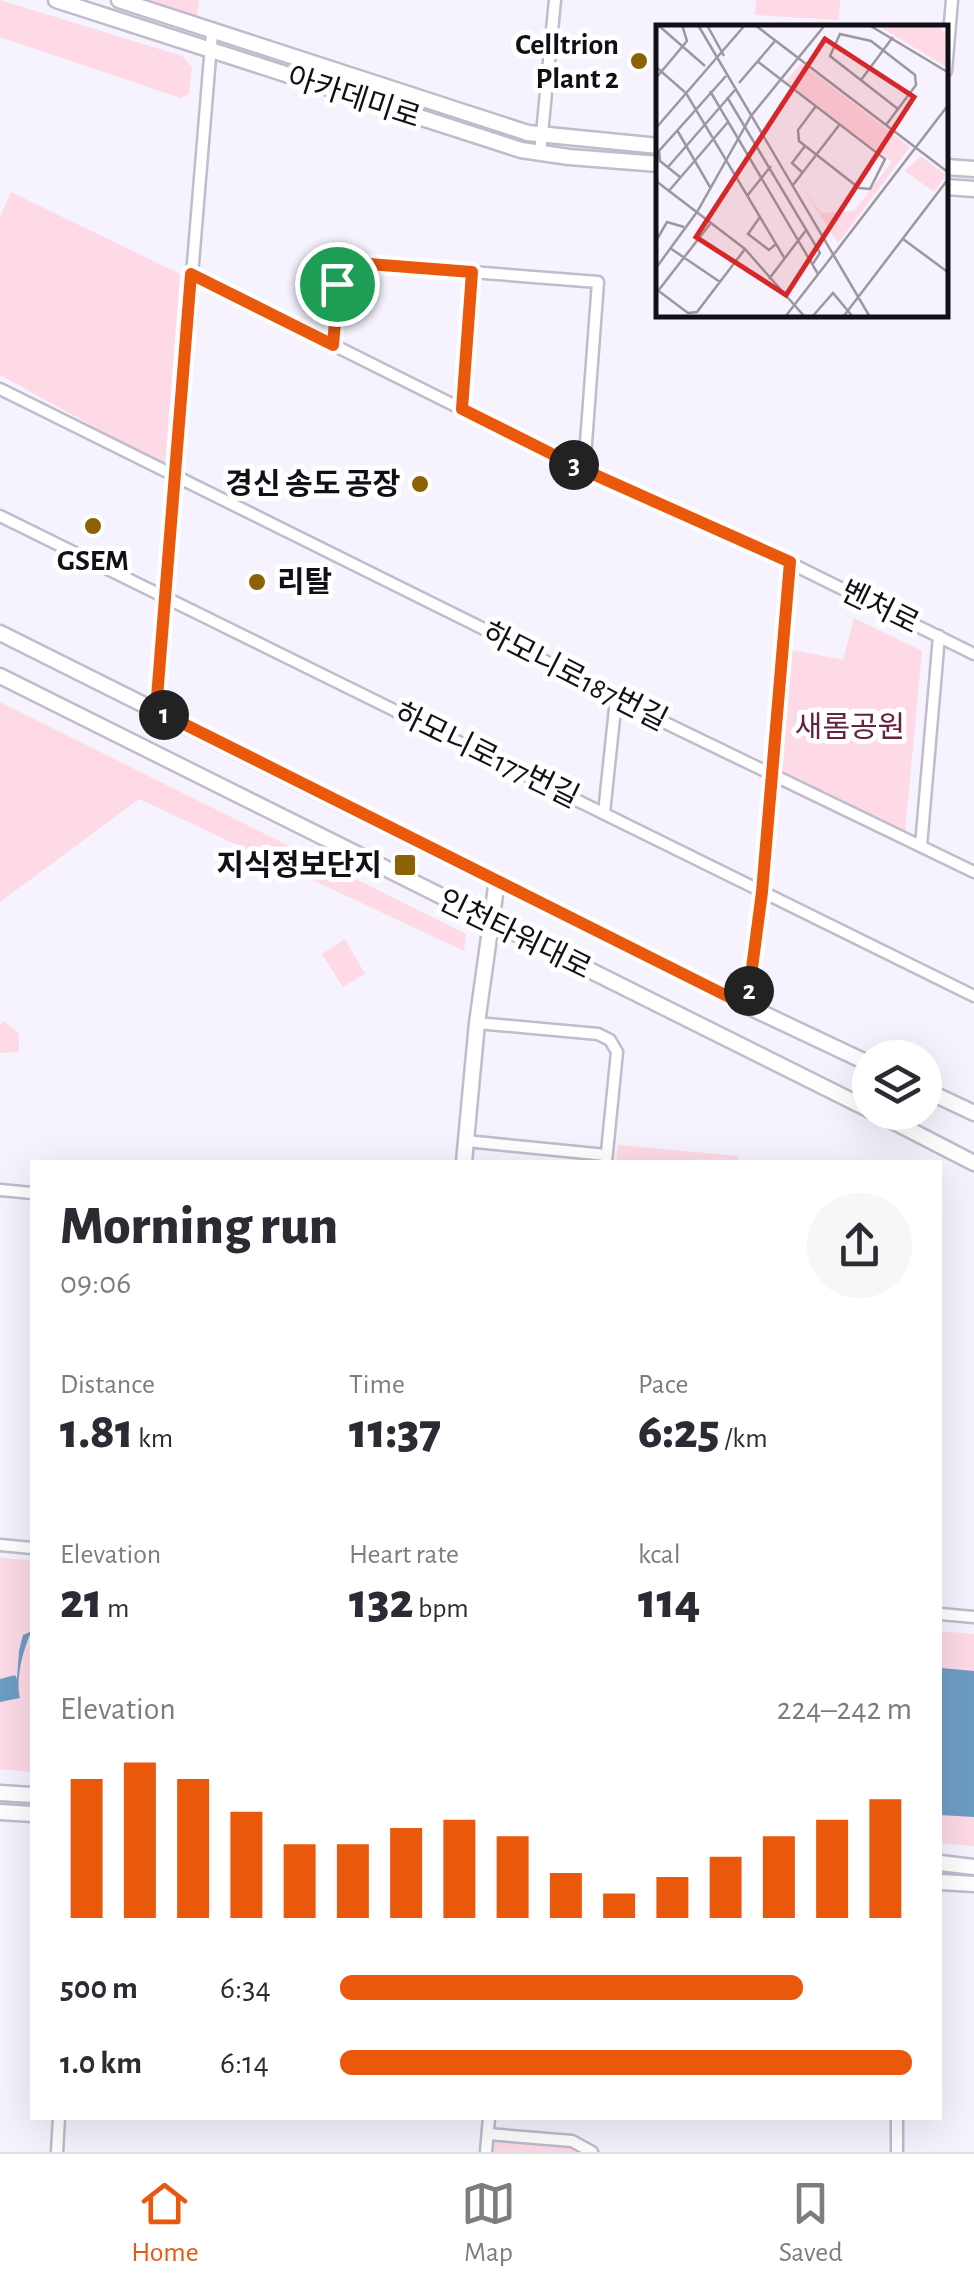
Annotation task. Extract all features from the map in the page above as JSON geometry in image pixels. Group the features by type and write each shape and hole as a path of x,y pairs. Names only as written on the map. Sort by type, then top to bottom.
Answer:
{"main road":[{"name":"아카데미로","path":"56,0 540,154 656,164"},
{"name":"아카데미로","path":"119,0 542,137 656,146"},
{"path":"949,168 974,169"},
{"path":"949,187 974,189"},
{"name":"인천타워대로","path":"0,633 852,1056"},
{"name":"인천타워대로","path":"0,676 852,1101"},
{"path":"464,1160 497,880"},
{"path":"942,1098 974,1113"},
{"name":"인천타워대로","path":"910,1130 974,1163"},
{"path":"0,1793 30,1796"},
{"path":"0,1812 30,1814"},
{"path":"942,1863 974,1867"},
{"path":"942,1882 974,1884"}],"street":[{"path":"540,154 554,0"},
{"path":"949,36 952,0"},
{"path":"156,710 212,32"},
{"path":"333,345 339,274 356,263 598,282 584,470"},
{"path":"462,409 472,272"},
{"name":"벤처로","path":"191,274 584,470 790,562 974,654"},
{"name":"하모니로187번길","path":"0,389 506,640 616,699 974,872"},
{"name":"하모니로177번길","path":"0,516 974,996"},
{"path":"747,1006 762,892 790,562"},
{"path":"921,846 939,636"},
{"path":"604,813 616,699"},
{"path":"466,1141 606,1159 616,1052 610,1040 598,1034 478,1023"},
{"path":"0,1190 30,1193"},
{"path":"0,1545 30,1548"},
{"path":"942,1614 974,1617"},
{"path":"57,2152 60,2120"},
{"path":"486,2152 490,2120"},
{"path":"897,2152 898,2120"},
{"path":"488,2134 572,2141 592,2152"}],"green space":[{"path":"0,0 182,56 192,67 189,94 180,98 0,37"},
{"path":"150,0 199,0 197,17"},
{"path":"756,0 840,0 839,20 755,15"},
{"path":"11,192 180,274 165,466 0,375 0,217"},
{"name":"새롬공원","path":"854,618 922,651 905,832 781,773 788,649 843,660"},
{"path":"0,702 466,934 464,951 139,799 0,902"},
{"path":"345,939 365,974 343,987 322,954"},
{"path":"4,1021 19,1034 19,1052 0,1053 0,1026"},
{"path":"618,1145 739,1156 738,1160 616,1160"},
{"path":"0,1558 30,1560 30,1772 0,1769"},
{"path":"942,1631 974,1634 974,1846 942,1843"},
{"path":"488,2134 572,2141 592,2152 487,2152"}],"water":[{"path":"30,1632 21,1663 20,1698 0,1702 0,1679 15,1675 17,1679 23,1635"},
{"path":"942,1668 974,1671 974,1817 942,1815"}],"place":[{"name":"Celltrion Plant 2","path":"639,61"},
{"name":"경신 송도 공장","path":"420,484"},
{"name":"GSEM","path":"93,526"},
{"name":"리탈","path":"257,582"},
{"name":"지식정보단지","path":"405,865"}],"route":[{"path":"356,263 472,272 462,409 584,470 790,562 762,892 747,1006 156,710 191,274 333,345 337,284 346,266 356,263"}]}
